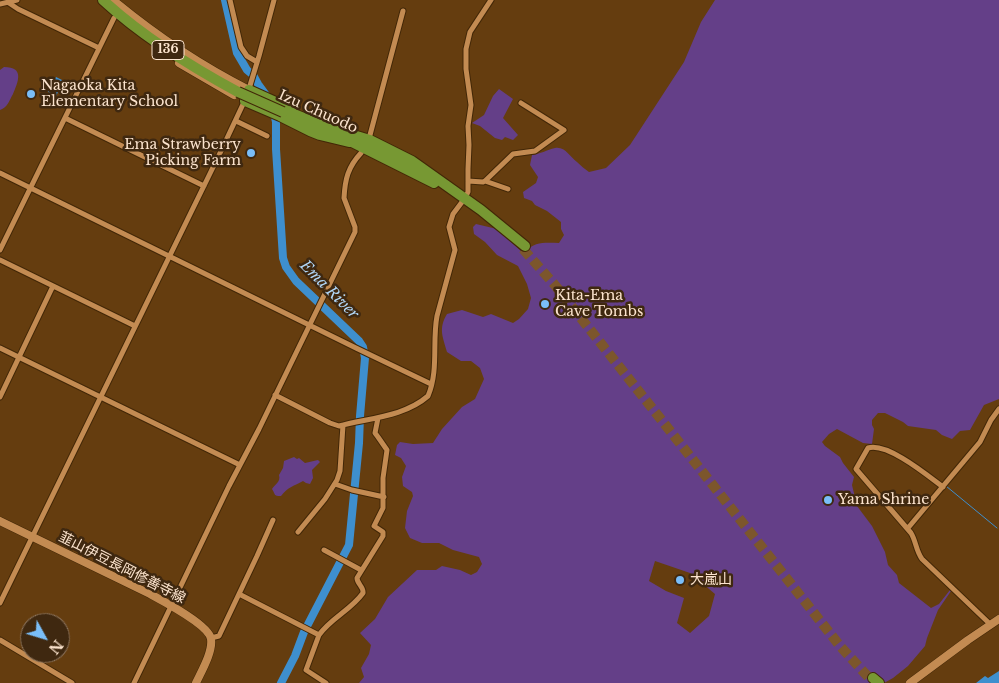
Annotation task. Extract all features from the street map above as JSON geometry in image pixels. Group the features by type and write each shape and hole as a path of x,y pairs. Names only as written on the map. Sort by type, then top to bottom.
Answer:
{"highway":[{"name":"Izu Chuodo","path":"103,0 126,20 182,60 247,89"},
{"name":"Izu Chuodo","path":"108,0 184,57 247,89 282,111 323,126 358,145 375,142 412,161 481,210 524,248"},
{"name":"136","path":"247,89 282,111"},
{"path":"245,101 259,107 282,111"}],"main road":[{"path":"97,0 161,51 204,79 245,101"},
{"path":"113,0 173,46 247,89"},
{"name":"韮山伊豆長岡修善寺線","path":"0,521 172,605 204,628 211,638"},
{"path":"910,683 999,619"},
{"path":"196,683 206,661 211,638"}],"street":[{"path":"0,4 17,0"},
{"path":"230,0 242,47 247,56 256,65"},
{"path":"0,603 236,121 245,101 274,0"},
{"path":"466,196 468,192 468,126 471,105 466,69 466,48 470,32 491,0"},
{"path":"9,2 18,9 99,48"},
{"path":"370,134 403,11"},
{"path":"0,250 114,18"},
{"path":"485,181 513,154 535,151 564,130 521,103"},
{"path":"65,118 204,186"},
{"path":"236,121 267,136"},
{"path":"134,683 355,232 344,193 350,166 358,145"},
{"path":"0,173 431,384"},
{"path":"468,181 485,181 508,189"},
{"path":"275,395 330,424 338,426 397,413 426,398 429,393 435,361 436,322 454,250 449,227 453,214 462,202"},
{"path":"0,260 135,326"},
{"path":"0,397 53,286"},
{"path":"0,348 240,465"},
{"path":"908,528 980,442 999,408"},
{"path":"326,683 306,670 320,635 327,626 362,595 364,591 356,580 383,536 383,532 374,526 383,510 383,478 388,451 376,432 378,418"},
{"path":"298,532 336,484 340,470 343,425"},
{"path":"943,487 909,461 878,447 868,448 856,469 908,528 916,541 918,552 922,559 991,625"},
{"path":"336,484 356,491 384,497"},
{"path":"211,638 218,636 273,520"},
{"path":"324,550 361,570"},
{"path":"239,594 320,635"},
{"path":"0,640 72,683"}],"shaded area":[{"path":"715,0 999,0 999,399 984,405 970,430 960,431 952,439 936,430 908,426 885,413 878,413 872,420 874,429 872,444 863,443 837,429 822,442 840,457 854,477 852,485 857,506 872,526 885,552 888,565 897,575 899,583 931,608 939,604 951,591 938,610 925,646 908,666 884,683 876,676 870,683 359,683 364,677 361,668 369,654 371,645 360,633 375,619 388,597 417,570 436,570 442,566 460,570 471,575 477,572 482,564 479,557 453,550 439,543 422,543 410,538 405,528 407,511 413,496 412,492 403,486 402,477 406,466 401,458 395,455 397,445 400,442 413,444 433,443 442,429 462,407 475,399 484,379 480,368 471,361 461,361 447,352 442,329 447,314 462,310 483,317 491,314 513,323 528,309 531,298 527,284 518,266 497,255 485,242 474,234 473,227 476,224 497,229 523,253 537,244 559,243 564,235 561,229 561,222 532,201 524,198 523,192 536,183 538,177 530,165 532,155 559,148 565,150 589,172 606,168 630,145 684,62 701,22","holes":["655,561 690,573 715,594 709,616 690,633 677,623 684,598 666,591 649,581"]},
{"path":"4,67 15,70 18,80 8,103 0,110 0,70"},
{"path":"499,89 513,99 503,118 518,135 513,140 505,137 502,140 495,138 480,126 472,123 484,115 493,96"},
{"path":"294,457 299,458 305,463 318,460 320,462 312,470 313,478 310,484 303,481 281,496 276,495 272,489 278,481 284,461"}],"water":[{"path":"56,77 64,81 56,96 48,92"},
{"path":"999,671 999,683 976,683 985,676 988,678"}],"waterway":[{"name":"Ema River","path":"225,0 237,53 269,99"},
{"name":"Ema River","path":"274,112 283,258 286,267 296,281 359,341 363,347 365,358 349,545 304,632 295,656 281,683"},
{"path":"946,486 997,528"}],"tunnel":[{"path":"523,249 554,284 840,646 871,680"}],"place":[{"name":"Nagaoka Kita Elementary School","path":"31,94"},
{"name":"Ema Strawberry Picking Farm","path":"251,153"},
{"name":"Kita-Ema Cave Tombs","path":"545,304"},
{"name":"Yama Shrine","path":"828,500"},
{"name":"大嵐山","path":"680,580"}]}
